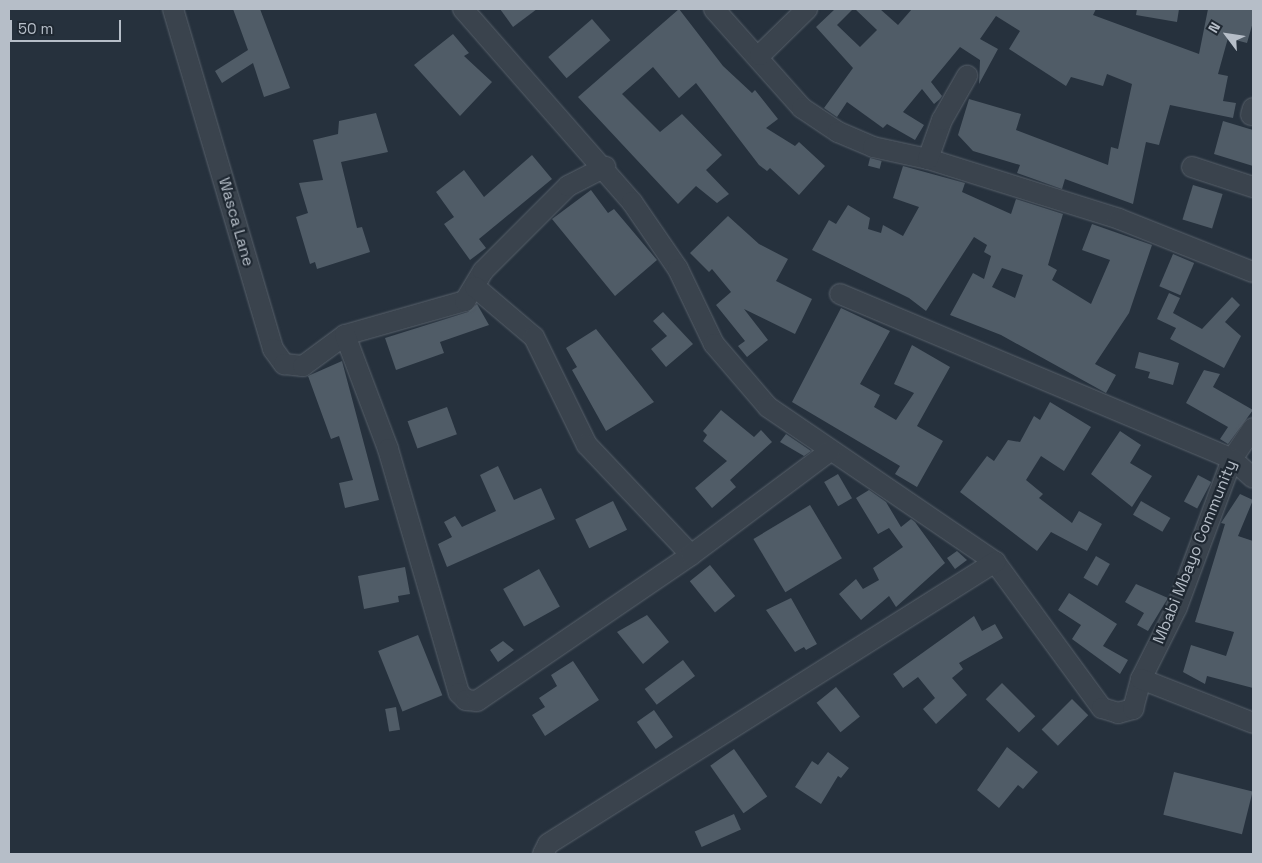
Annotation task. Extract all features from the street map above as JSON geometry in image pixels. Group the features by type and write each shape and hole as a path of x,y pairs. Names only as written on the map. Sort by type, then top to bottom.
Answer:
{"street":[{"name":"Wasca Lane","path":"173,9 273,349 284,364 303,366 345,335"},
{"path":"714,9 760,55 802,108 838,132 873,147 928,159 1119,219 1253,272"},
{"path":"760,55 807,9"},
{"path":"469,11 605,167 678,269 714,344 768,407 995,562 548,844 543,854"},
{"path":"928,159 942,120 967,76"},
{"path":"605,167 568,186 483,271 475,288 465,301 345,335 388,449 459,693 466,700 477,702 691,555 830,451"},
{"path":"1192,167 1253,187"},
{"path":"475,288 534,336 587,445 691,555"},
{"path":"840,294 1232,459 1253,478"},
{"name":"Mbabi Mbayo Community","path":"995,562 1102,708 1118,713 1133,709 1141,679 1176,607 1232,459 1253,428"},
{"path":"1141,679 1253,723"}],"building":[{"path":"233,9 260,9 290,88 264,97 253,63 222,83 215,71 248,50"},
{"path":"500,9 537,9 513,27"},
{"path":"679,9 723,66 752,93 755,90 778,119 766,128 795,146 799,142 825,166 799,195 770,168 767,171 759,165 696,83 679,98 653,67 622,94 660,132 682,114 722,155 706,170 729,194 717,203 696,186 678,204 578,97"},
{"path":"835,9 853,9 837,25 860,47 877,30 855,9 880,9 898,25 912,9 1096,9 1093,15 1199,54 1208,9 1253,9 1253,22 1247,43 1228,38 1218,74 1228,76 1223,101 1236,103 1233,118 1170,105 1159,145 1146,142 1133,204 1065,179 1062,189 1017,173 1020,165 973,151 958,135 969,99 1021,114 1016,130 1108,165 1111,147 1118,149 1132,84 1107,74 1103,86 1071,77 1066,86 1009,49 1020,31 996,16 980,39 998,49 979,84 980,60 960,47 931,82 942,96 940,99 934,104 922,89 903,112 924,125 915,140 887,124 883,128 847,102 837,117 824,108 853,68 816,27"},
{"path":"1137,9 1179,9 1177,22 1136,15"},
{"path":"592,19 610,40 567,78 548,57"},
{"path":"453,34 469,53 464,56 492,82 460,116 414,65"},
{"path":"376,113 388,152 341,162 357,228 362,227 370,252 317,269 315,262 310,264 296,217 308,213 299,183 323,180 313,140 338,134 339,121"},
{"path":"1223,121 1253,130 1253,166 1214,154"},
{"path":"532,155 552,179 479,239 486,248 470,260 444,224 454,217 436,192 464,170 484,197"},
{"path":"870,158 882,161 880,169 868,166"},
{"path":"903,166 965,183 962,192 1011,214 1016,199 1063,214 1048,265 1057,270 1052,280 1091,304 1110,260 1082,250 1092,224 1152,245 1129,313 1095,364 1116,375 1106,393 1001,335 950,315 973,273 984,279 991,256 984,252 987,245 974,237 926,311 909,298 812,250 829,220 836,224 848,205 870,218 868,229 881,233 883,225 903,236 919,207 893,198","holes":["1002,268 1023,275 1015,298 992,287"]},
{"path":"1193,185 1223,194 1212,228 1182,219"},
{"path":"591,190 608,213 614,209 657,260 615,296 552,219"},
{"path":"728,216 759,244 788,259 776,281 812,299 795,334 744,309 768,340 747,357 738,346 745,341 716,305 731,292 712,269 709,272 690,253"},
{"path":"1173,254 1194,263 1180,295 1159,286"},
{"path":"1169,293 1180,298 1173,313 1202,329 1232,297 1240,305 1225,322 1241,336 1224,368 1170,339 1176,328 1157,319"},
{"path":"477,304 489,325 440,342 444,353 396,370 385,338 468,312"},
{"path":"841,308 890,331 860,384 880,395 874,407 896,420 914,393 894,384 912,345 950,367 917,426 943,441 917,487 895,474 900,466 792,402"},
{"path":"663,312 693,344 666,367 651,349 667,336 653,321"},
{"path":"596,329 654,402 606,431 572,370 577,367 566,348"},
{"path":"1139,352 1179,363 1173,385 1148,378 1150,372 1135,368"},
{"path":"342,361 379,500 345,508 339,483 353,480 339,436 331,439 308,376"},
{"path":"1204,370 1220,374 1213,387 1253,410 1228,444 1220,439 1228,427 1186,403"},
{"path":"1050,402 1091,427 1064,471 1041,456 1026,480 1043,494 1039,498 1072,523 1079,511 1102,524 1087,551 1051,532 1037,551 960,492 987,456 994,461 1008,440 1020,442 1034,416 1040,420"},
{"path":"447,407 457,434 417,449 408,421"},
{"path":"721,410 754,437 761,430 772,442 730,480 736,487 712,508 695,488 727,461 703,441 707,435 703,431"},
{"path":"1120,431 1141,445 1130,463 1152,476 1132,507 1091,474"},
{"path":"786,434 811,451 804,456 780,442"},
{"path":"498,466 514,500 541,488 555,519 447,567 438,544 452,537 444,522 455,516 462,527 496,511 480,475"},
{"path":"838,474 852,498 838,506 824,482"},
{"path":"1198,475 1211,482 1197,509 1184,501"},
{"path":"869,490 886,502 901,527 911,519 915,522 945,563 896,607 889,596 861,620 839,594 856,579 863,589 879,580 873,568 903,547 889,528 878,534 856,498"},
{"path":"1240,494 1253,500 1238,536 1253,541 1253,688 1207,676 1205,684 1183,672 1191,645 1226,656 1234,632 1195,622 1225,524 1221,523"},
{"path":"613,501 627,530 589,548 575,519"},
{"path":"1141,501 1170,518 1162,532 1133,515"},
{"path":"810,505 842,558 785,592 753,539"},
{"path":"957,551 967,560 955,569 947,558"},
{"path":"1096,556 1110,564 1097,586 1084,578"},
{"path":"710,565 735,596 715,612 690,581"},
{"path":"405,567 410,594 398,596 399,602 364,609 358,576"},
{"path":"539,569 560,607 524,626 503,589"},
{"path":"1136,584 1168,598 1148,631 1137,625 1144,613 1125,602"},
{"path":"1069,593 1117,624 1103,646 1128,660 1120,674 1072,639 1081,625 1058,610"},
{"path":"791,598 817,644 806,650 804,647 795,652 766,610"},
{"path":"647,615 669,642 643,664 617,632"},
{"path":"974,616 982,631 995,624 1003,638 959,663 963,669 952,678 967,695 936,724 923,709 935,698 918,677 903,688 893,674"},
{"path":"418,635 442,695 402,711 378,651"},
{"path":"503,641 514,650 498,662 490,650"},
{"path":"683,660 695,676 657,705 645,689"},
{"path":"573,661 599,700 545,736 532,715 545,707 539,698 557,686 551,675"},
{"path":"1002,683 1035,716 1019,732 986,699"},
{"path":"836,687 860,717 840,732 817,703"},
{"path":"1072,699 1088,715 1058,746 1042,729"},
{"path":"396,707 400,730 389,732 385,709"},
{"path":"654,710 673,737 656,749 637,722"},
{"path":"1007,747 1038,772 1023,789 1018,785 999,808 977,790"},
{"path":"734,749 767,797 744,813 710,766"},
{"path":"828,752 849,768 841,778 838,776 821,804 795,787 812,761 818,765"},
{"path":"1174,772 1253,792 1242,834 1163,815"},
{"path":"734,814 741,830 702,847 695,831"}]}
